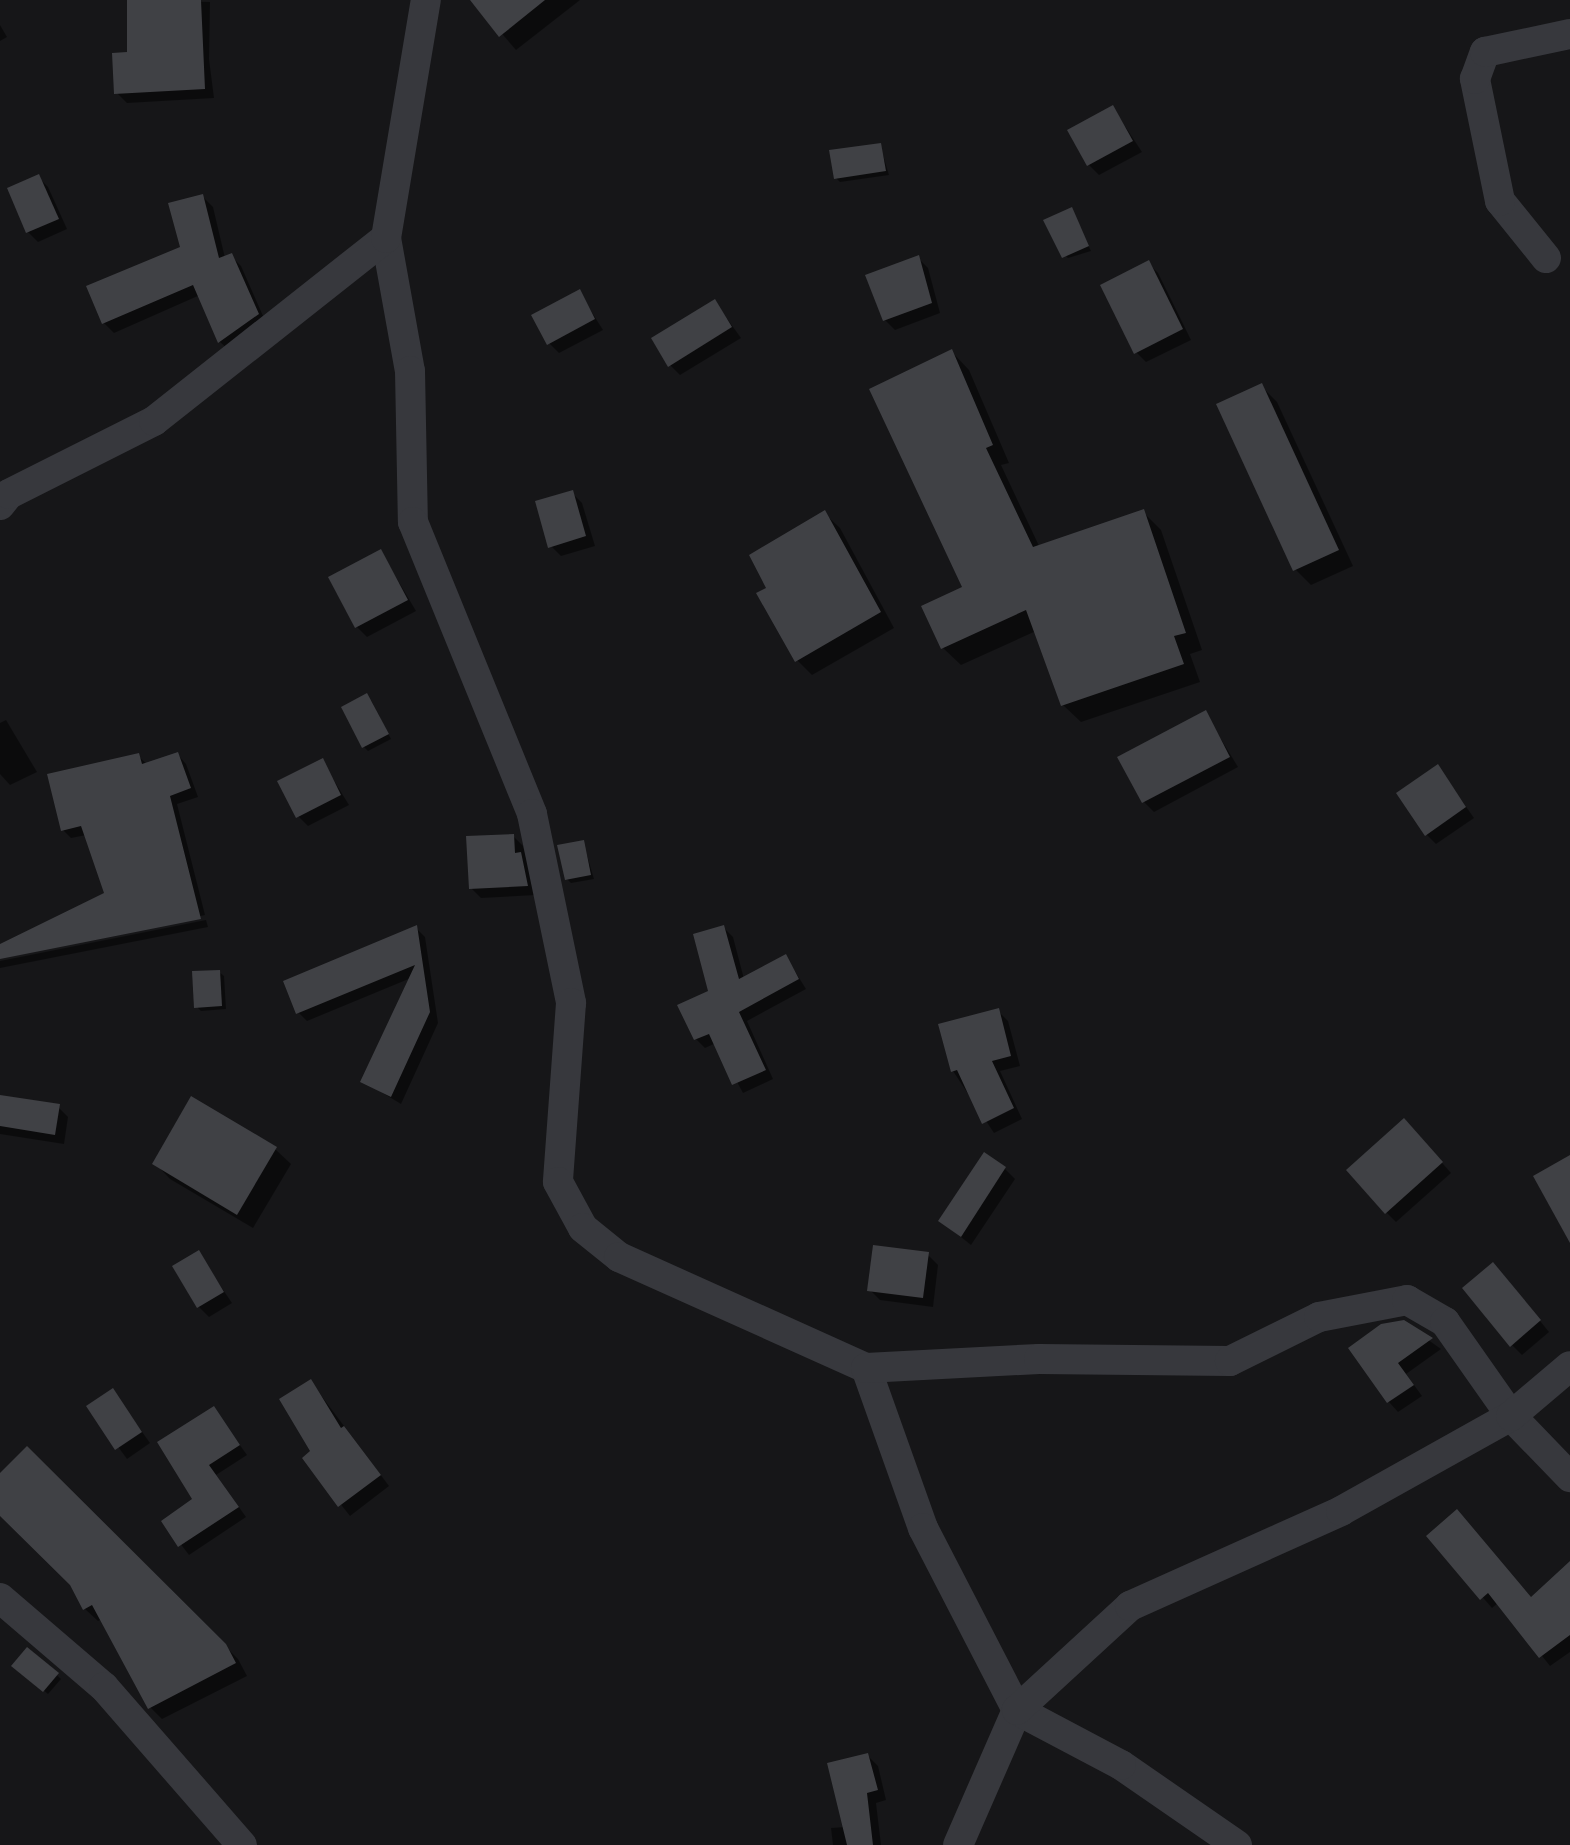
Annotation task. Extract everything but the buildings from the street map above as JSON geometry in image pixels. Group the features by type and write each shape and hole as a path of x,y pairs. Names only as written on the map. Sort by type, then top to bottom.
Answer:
{"street":[{"path":"426,0 386,238 410,371 413,522 532,814 571,1003 558,1182 583,1228 620,1257 866,1368 1039,1359 1230,1361 1319,1317 1407,1300 1445,1322 1511,1416 1570,1477"},
{"path":"1546,258 1500,201 1475,78 1485,52 1570,34"},
{"path":"0,505 8,494 154,421 386,238"},
{"path":"958,1845 1016,1710 1130,1606 1341,1512 1511,1416 1570,1366"},
{"path":"866,1368 923,1528 1016,1710 1121,1766 1236,1845"},
{"path":"0,1598 104,1687 242,1845"}]}
